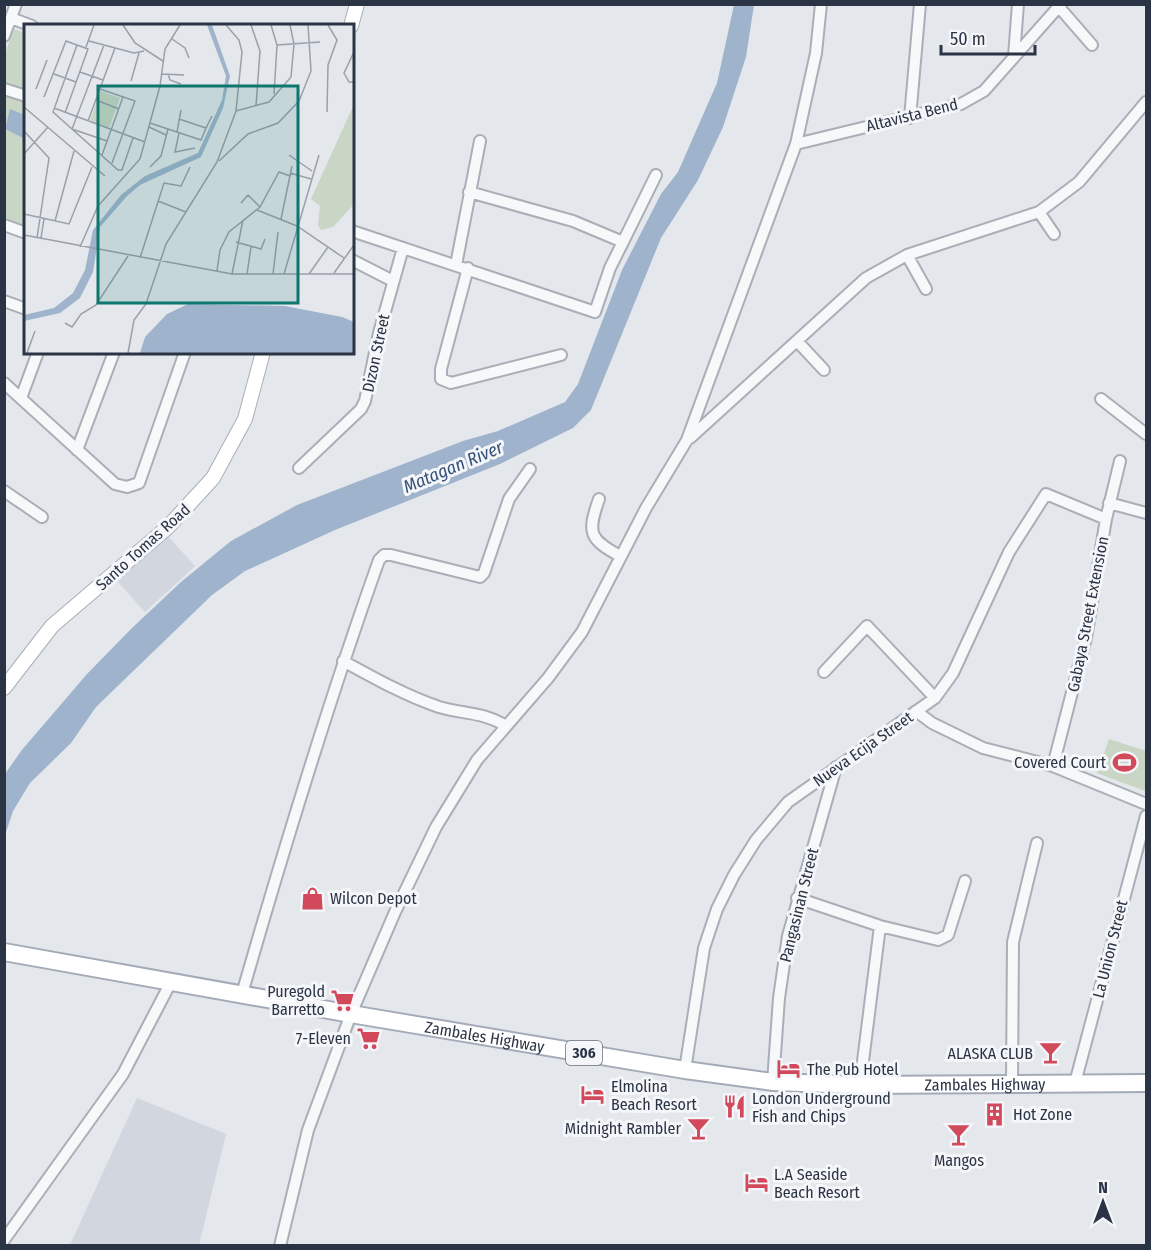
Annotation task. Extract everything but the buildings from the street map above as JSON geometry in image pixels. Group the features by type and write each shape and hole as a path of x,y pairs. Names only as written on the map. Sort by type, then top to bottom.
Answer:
{"main road":[{"name":"Zambales Highway","path":"4,952 351,1014 685,1070 773,1082 860,1085 1146,1083"}],"street":[{"path":"4,36 16,4"},
{"path":"352,24 357,4"},
{"path":"280,1245 308,1130 351,1014 395,912 436,827 477,760 548,678 582,632 663,477 687,440 796,144 816,53 821,4"},
{"path":"910,118 920,4"},
{"path":"1014,56 1018,4"},
{"path":"1060,6 1092,45"},
{"name":"Altavista Bend","path":"796,144 961,105 984,91 1060,6"},
{"path":"11,18 27,24"},
{"path":"4,89 24,95"},
{"path":"687,440 848,292 907,255 1039,212 1079,182 1146,102"},
{"path":"456,265 480,141"},
{"path":"354,232 595,312 610,268 656,175"},
{"path":"469,192 573,221 623,242"},
{"path":"1039,212 1054,234"},
{"path":"4,225 24,232"},
{"name":"Dizon Street","path":"298,468 361,409 365,401 379,333 403,248"},
{"path":"907,255 926,289"},
{"path":"354,261 393,281"},
{"path":"468,268 441,369 441,379 452,383 561,356"},
{"path":"4,301 24,308"},
{"path":"797,341 824,370"},
{"path":"21,398 37,354"},
{"path":"77,450 113,354"},
{"path":"4,383 115,484 127,487 139,483 184,354"},
{"name":"Santo Tomas Road","path":"4,688 52,627 168,527 213,478 245,419 262,354"},
{"path":"1101,399 1146,434"},
{"name":"Gabaya Street Extension","path":"1053,766 1086,638 1109,503 1120,461"},
{"path":"242,994 294,815 343,661 379,560 384,555 480,577 484,573 509,499 530,469"},
{"path":"4,491 42,517"},
{"name":"Nueva Ecija Street","path":"685,1070 704,948 717,909 756,840 789,802 935,698 953,673 1009,552 1046,494 1106,519"},
{"path":"599,499 592,520 592,531 597,543 620,556"},
{"path":"1109,503 1146,513"},
{"path":"824,672 867,626 935,698"},
{"path":"343,661 381,682 436,706 478,713 505,725"},
{"path":"916,711 932,723 983,748 1053,766 1146,804"},
{"name":"Pangasinan Street","path":"773,1082 779,998 788,936 836,767"},
{"name":"La Union Street","path":"1075,1083 1146,816"},
{"path":"1012,1083 1013,942 1037,843"},
{"path":"797,898 880,926 938,940 948,935 965,881"},
{"path":"860,1085 880,926"},
{"path":"4,1240 123,1074 171,982"}],"shaded area":[{"path":"166,534 195,566 145,612 115,579"},
{"path":"137,1098 226,1134 199,1245 70,1245"}],"green space":[{"path":"14,29 24,33 24,227 5,219 4,56"},
{"name":"Covered Court","path":"1109,739 1146,751 1145,791 1097,773"}],"water":[{"name":"Matagan River","path":"734,5 754,5 746,57 723,127 698,180 661,238 591,410 573,428 500,464 335,530 245,571 212,595 96,707 71,743 30,783 13,811 5,835 5,774 21,751 87,674 132,628 181,582 231,541 297,505 463,441 498,431 565,402 578,384 622,270 661,194 678,172 717,83"},
{"path":"10,109 24,115 24,138 5,129"}],"place":[{"name":"Covered Court","path":"1124,762"},
{"name":"Wilcon Depot","path":"312,898"},
{"name":"Puregold Barretto","path":"343,1000"},
{"name":"7-Eleven","path":"369,1038"},
{"name":"ALASKA CLUB","path":"1051,1053"},
{"name":"The Pub Hotel","path":"789,1069"},
{"name":"Elmolina Beach Resort","path":"593,1095"},
{"name":"London Underground Fish and Chips","path":"734,1107"},
{"name":"Hot Zone","path":"995,1114"},
{"name":"Midnight Rambler","path":"699,1128"},
{"name":"Mangos","path":"959,1135"},
{"name":"L.A Seaside Beach Resort","path":"756,1183"}]}
